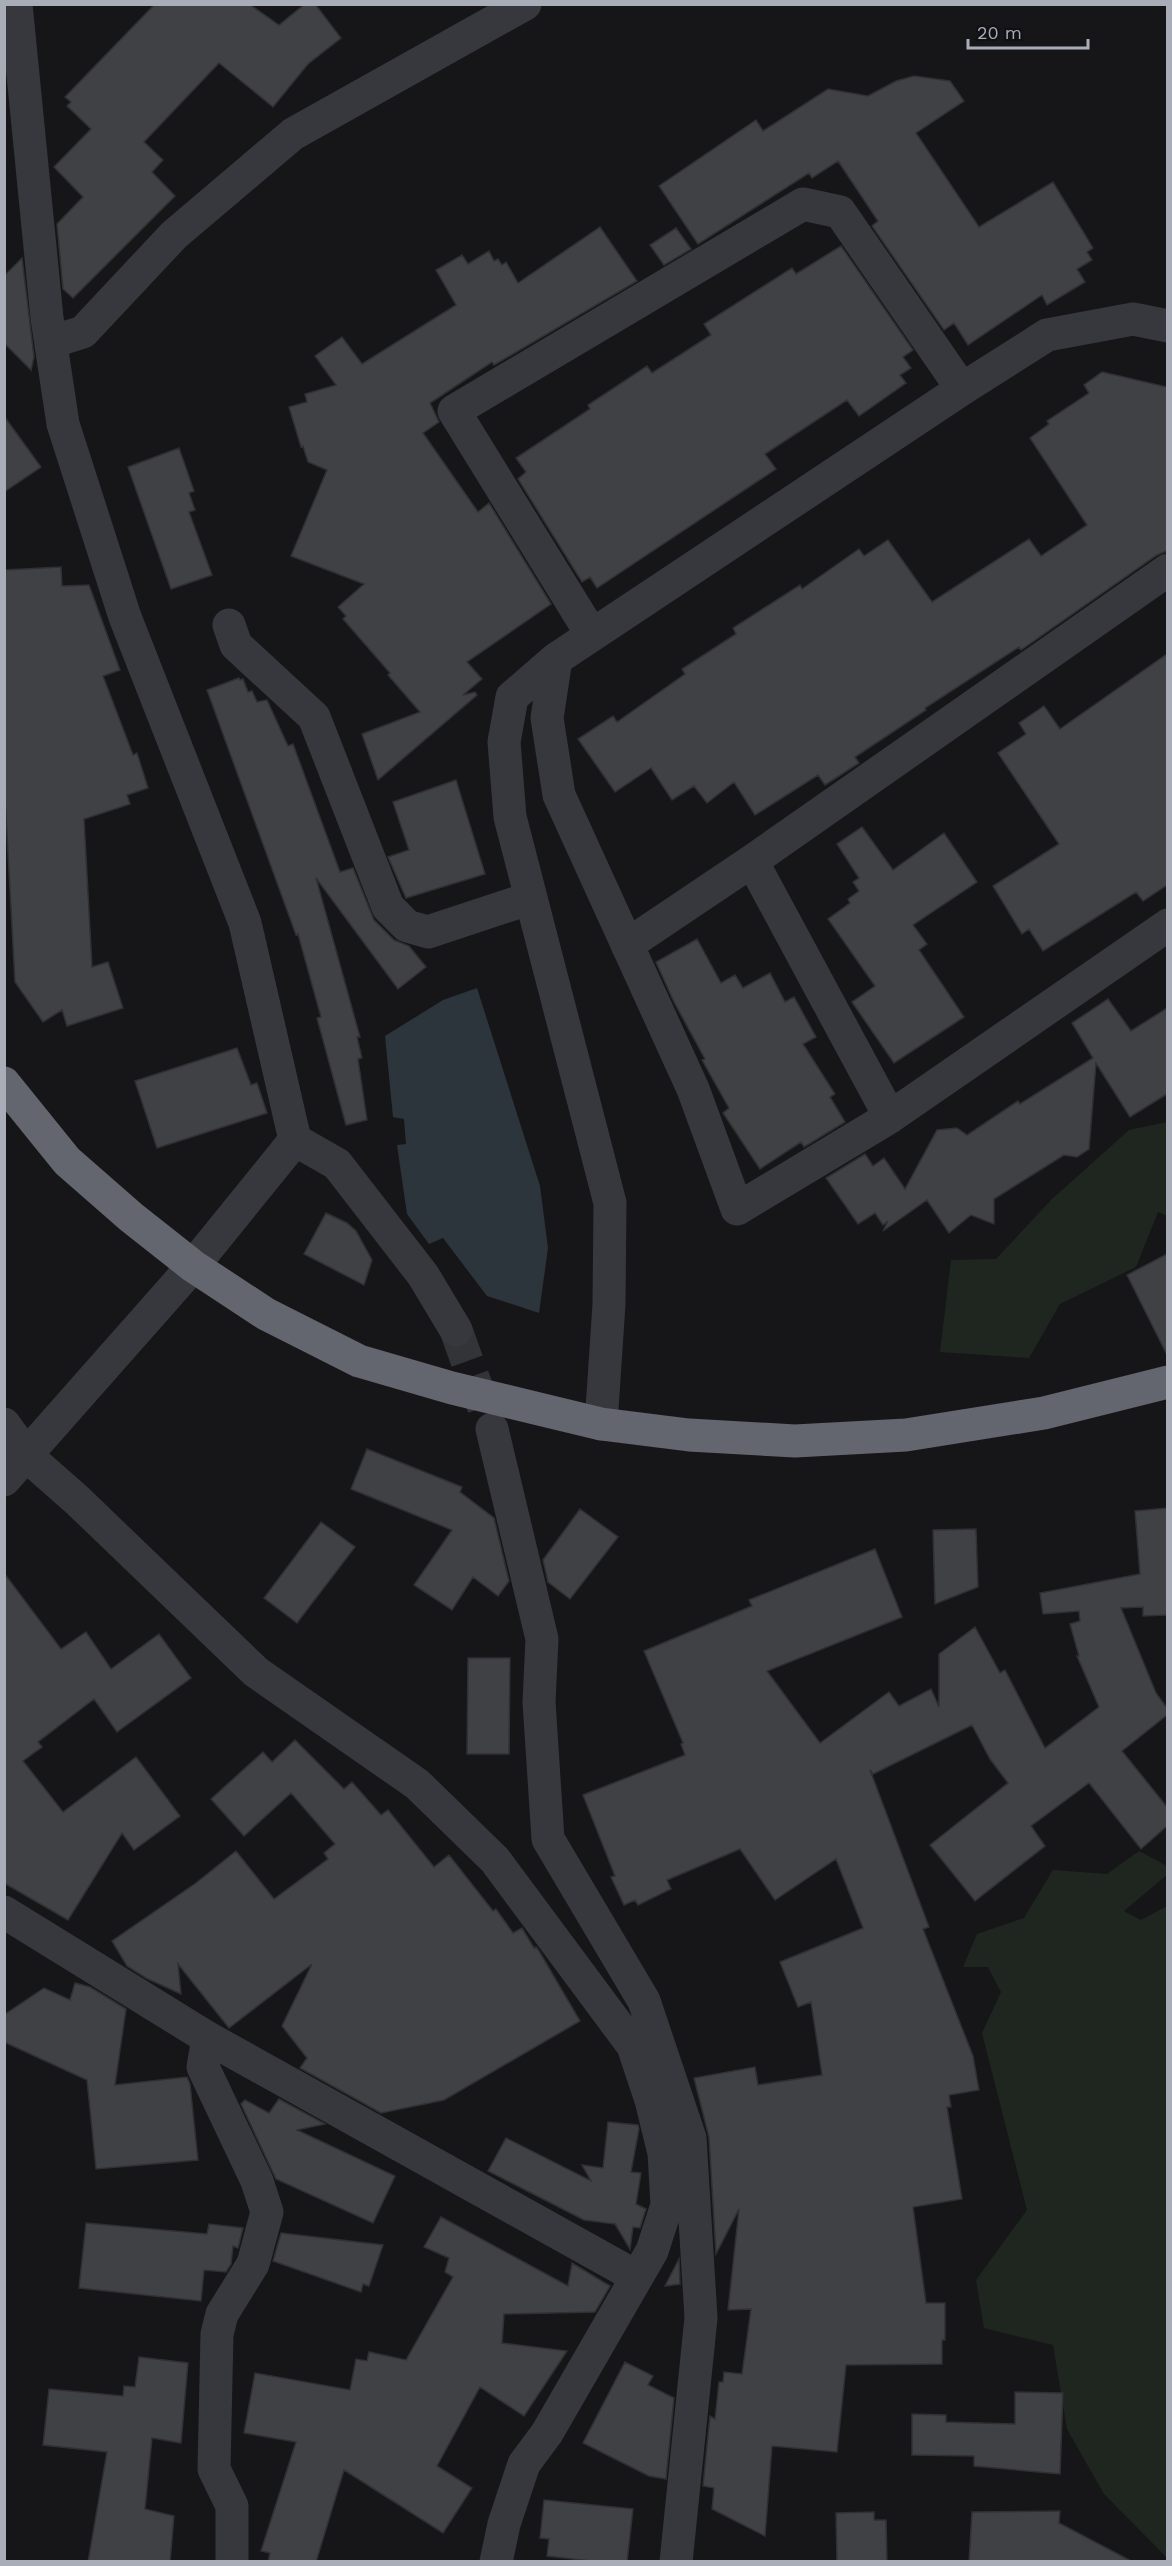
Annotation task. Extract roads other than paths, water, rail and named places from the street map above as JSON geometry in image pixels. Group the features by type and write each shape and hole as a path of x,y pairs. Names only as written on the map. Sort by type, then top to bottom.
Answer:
{"highway":[{"path":"4,1083 68,1161 131,1217 193,1266 266,1314 359,1361 452,1388 601,1424 689,1435 795,1442 906,1435 1044,1413 1167,1382"}],"street":[{"path":"16,4 51,342 63,424 125,616 245,923 295,1140 337,1164 423,1275 456,1330"},
{"path":"51,342 83,332 174,235 293,134 525,4"},
{"path":"592,635 454,411 804,204 840,212 962,389"},
{"path":"601,1424 609,1304 610,1203 510,817 504,742 512,697 556,659 1047,335 1133,319 1167,326"},
{"path":"627,945 753,861 1167,570"},
{"path":"229,625 236,645 314,717 388,907 407,926 428,933 531,898"},
{"path":"556,659 547,718 559,795 693,1089 737,1209 890,1117 1167,925"},
{"path":"753,861 890,1117"},
{"path":"4,1480 193,1266 295,1140"},
{"path":"4,1424 27,1456 77,1500 256,1672 417,1784 495,1860 633,2046 664,2153 667,2205 652,2251 547,2433 524,2464 504,2524 496,2562"},
{"path":"492,1429 542,1639 539,1702 548,1839 644,2001 690,2138 701,2318 676,2562"},
{"path":"4,1912 208,2038 637,2277"},
{"path":"208,2038 203,2067 256,2181 267,2212 253,2264 222,2314 217,2334 214,2469 231,2506 232,2562"}],"tunnel":[{"path":"456,1330 488,1419"}]}
